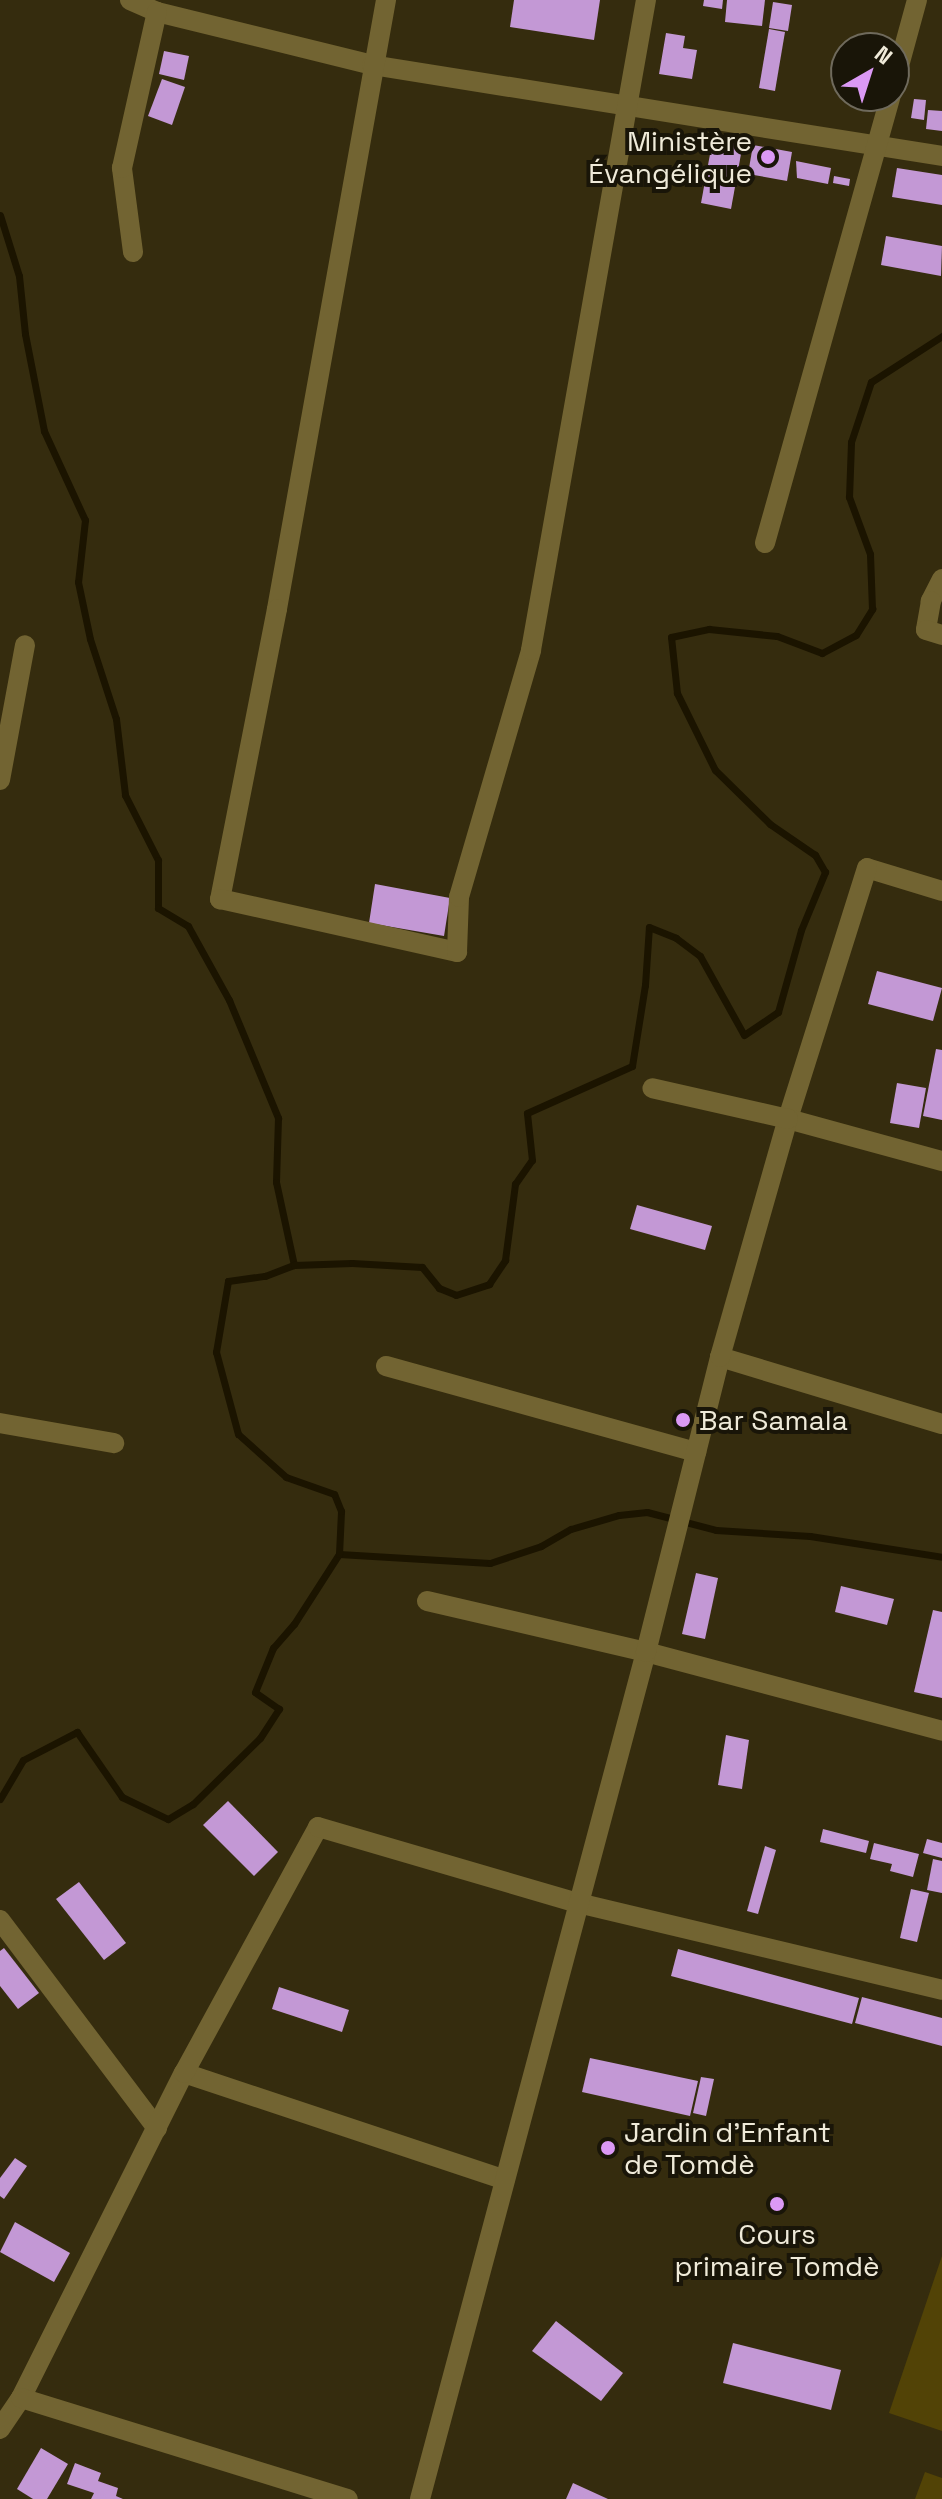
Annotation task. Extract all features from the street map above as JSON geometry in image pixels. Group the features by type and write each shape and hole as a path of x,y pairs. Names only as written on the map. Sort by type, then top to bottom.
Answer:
{"street":[{"path":"130,0 157,12 372,65 942,156"},
{"path":"386,0 277,609 220,899 457,952 459,897 531,650 646,0"},
{"path":"908,32 917,0"},
{"path":"133,252 122,168 157,12"},
{"path":"765,543 887,112"},
{"path":"942,579 931,601 926,630 942,635"},
{"path":"0,780 25,645"},
{"path":"420,2499 646,1652 720,1357 788,1119 867,868 942,891"},
{"path":"652,1088 788,1119 942,1161"},
{"path":"720,1357 942,1424"},
{"path":"386,1366 696,1452"},
{"path":"0,1423 114,1443"},
{"path":"427,1601 646,1652 942,1731"},
{"path":"0,2429 184,2073 318,1827 578,1903 942,1990"},
{"path":"0,1920 157,2128"},
{"path":"184,2073 505,2180"},
{"path":"12,2401 348,2499"}],"shaded area":[{"path":"942,2256 942,2431 889,2413"},
{"path":"925,2472 942,2478 942,2499 915,2499"}],"building":[{"path":"514,0 600,0 594,40 510,27"},
{"path":"704,0 723,0 722,9 703,6"},
{"path":"727,0 765,0 762,26 725,22"},
{"path":"773,2 792,5 788,31 769,28"},
{"path":"769,29 785,32 775,91 759,88"},
{"path":"666,33 685,36 683,48 697,50 692,79 659,74"},
{"path":"164,51 189,56 184,80 159,74"},
{"path":"162,79 185,87 172,125 148,116"},
{"path":"914,99 926,100 924,120 911,118"},
{"path":"928,110 942,111 942,131 926,129"},
{"path":"713,138 743,143 731,209 701,203"},
{"path":"753,145 792,152 787,181 748,174"},
{"path":"796,161 831,168 828,184 797,178"},
{"path":"897,168 942,175 942,205 892,197"},
{"path":"834,176 850,179 849,186 833,183"},
{"path":"886,236 942,246 941,276 881,265"},
{"path":"375,884 450,898 444,936 369,923"},
{"path":"877,971 942,988 933,1021 868,1004"},
{"path":"936,1049 942,1050 942,1120 923,1116"},
{"path":"897,1083 926,1088 919,1128 890,1123"},
{"path":"637,1205 712,1226 705,1250 630,1229"},
{"path":"696,1573 718,1578 705,1639 682,1634"},
{"path":"841,1586 894,1599 887,1625 835,1612"},
{"path":"933,1610 942,1612 942,1698 914,1692"},
{"path":"726,1735 749,1740 742,1789 718,1785"},
{"path":"228,1801 278,1852 254,1876 203,1825"},
{"path":"823,1829 869,1841 866,1853 820,1842"},
{"path":"927,1839 942,1843 942,1858 923,1853"},
{"path":"874,1843 919,1854 913,1877 890,1871 892,1864 870,1859"},
{"path":"765,1846 776,1850 758,1914 747,1911"},
{"path":"933,1859 942,1861 942,1893 927,1890"},
{"path":"79,1882 126,1943 104,1960 56,1899"},
{"path":"911,1889 929,1893 917,1942 900,1938"},
{"path":"4,1948 39,1993 18,2009 0,1986 0,1951"},
{"path":"678,1949 859,1998 852,2024 671,1976"},
{"path":"279,1987 349,2010 342,2032 272,2009"},
{"path":"862,1997 942,2018 942,2046 855,2023"},
{"path":"590,2058 698,2081 690,2116 582,2092"},
{"path":"701,2077 714,2079 706,2116 693,2113"},
{"path":"15,2158 27,2166 4,2199 0,2196 0,2178"},
{"path":"15,2222 70,2253 54,2282 0,2252"},
{"path":"556,2321 623,2373 601,2401 532,2351"},
{"path":"733,2343 841,2370 831,2410 723,2383"},
{"path":"41,2448 68,2464 47,2499 33,2499 17,2489"},
{"path":"75,2463 101,2473 98,2481 118,2488 116,2496 123,2499 91,2499 94,2493 67,2484"},
{"path":"573,2483 608,2499 566,2499"}],"waterway":[{"path":"0,215 19,276 25,334 44,431 85,520 78,582 90,639 116,719 125,795 158,860 158,908 188,926 229,1000 278,1118 276,1182 294,1265"},
{"path":"0,1799 23,1760 77,1732 122,1797 168,1819 193,1804 260,1738 279,1709 255,1692 273,1648 294,1624 339,1554 341,1511 334,1494 286,1477 238,1434 216,1352 228,1281 265,1276 294,1265 352,1263 422,1267 439,1288 456,1295 489,1284 505,1260 515,1184 532,1160 527,1113 632,1066 645,985 649,927 676,938 700,956 744,1035 778,1012 801,930 825,872 815,855 770,824 715,770 677,693 671,637 709,629 777,636 822,653 856,635 872,609 870,554 849,497 851,442 871,382 942,336"},
{"path":"339,1554 490,1563 541,1546 571,1529 619,1515 647,1512 716,1530 810,1536 942,1557"}],"place":[{"name":"Ministère Évangélique","path":"768,157"},
{"name":"Bar Samala","path":"683,1420"},
{"name":"Jardin d'Enfant de Tomdè","path":"608,2148"},
{"name":"Cours primaire Tomdè","path":"777,2204"}]}
